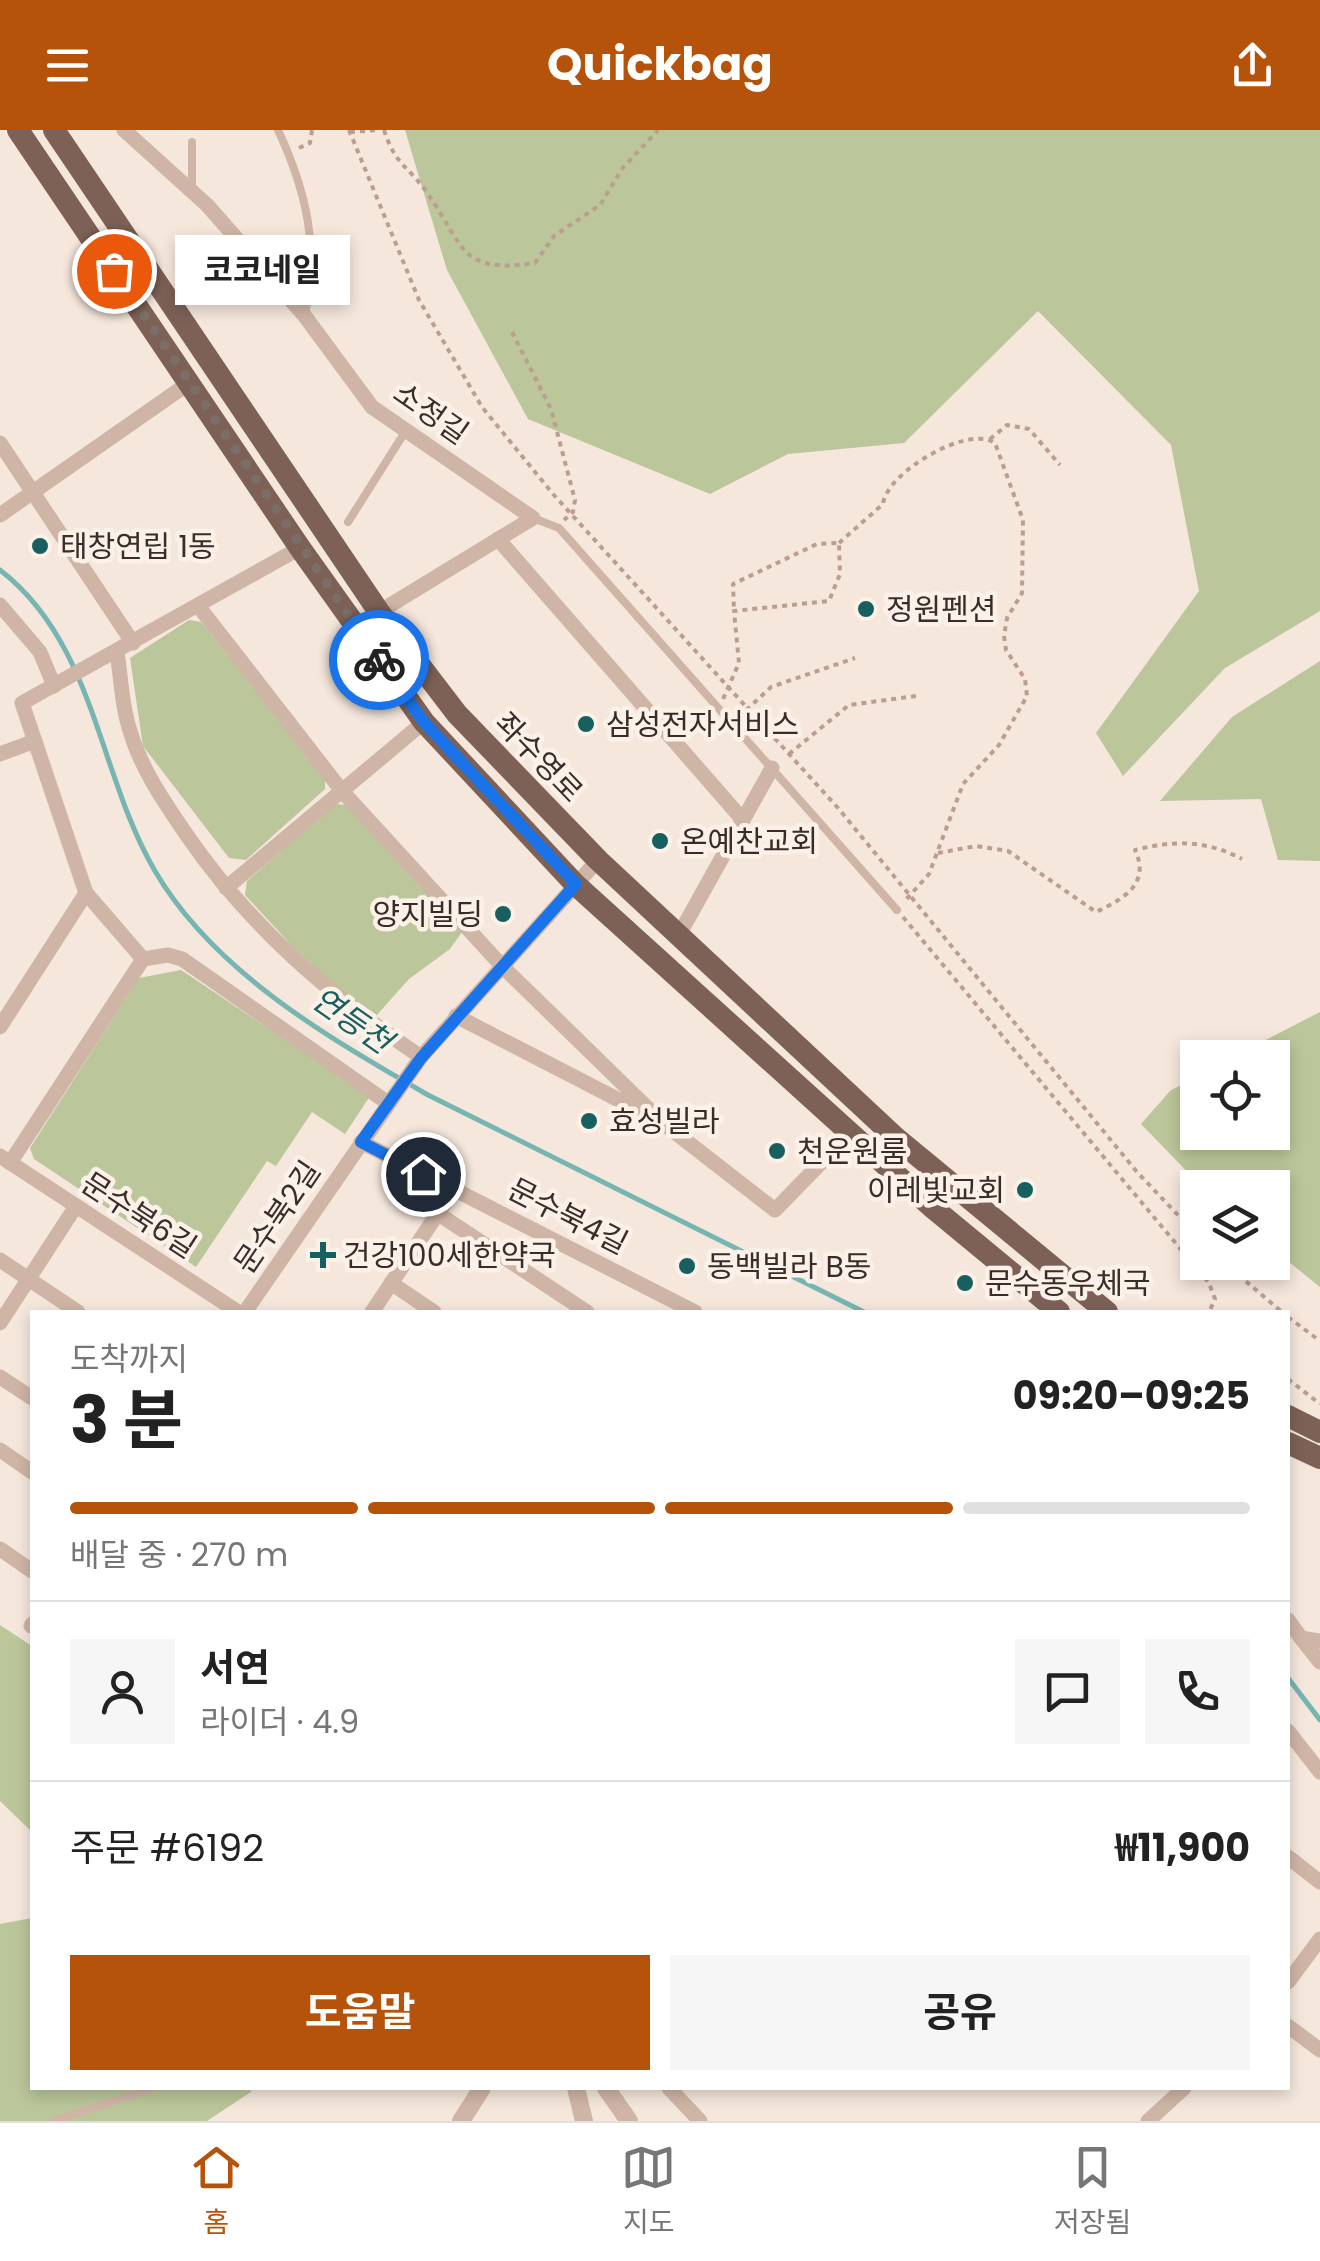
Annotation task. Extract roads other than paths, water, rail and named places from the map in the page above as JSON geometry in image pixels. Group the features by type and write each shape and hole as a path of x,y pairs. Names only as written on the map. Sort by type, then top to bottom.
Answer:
{"main road":[{"name":"좌수영로","path":"54,130 380,612 457,714 526,790 598,860 896,1138 1105,1310"},
{"name":"좌수영로","path":"24,139 300,548 424,722 503,811 576,884 1043,1304"},
{"path":"503,811 526,790"},
{"path":"1290,1417 1320,1432"},
{"path":"1290,1444 1320,1458"}],"street":[{"path":"24,139 54,130"},
{"name":"소정길","path":"124,130 192,190 304,315 372,407 534,518"},
{"path":"0,515 189,383"},
{"path":"0,443 133,643"},
{"path":"380,612 534,518"},
{"path":"498,539 743,820"},
{"path":"300,548 22,703 86,892 143,959 182,959 388,1103"},
{"path":"0,605 40,652 57,684"},
{"path":"199,607 342,791 502,966 663,1123 776,1210 852,1131"},
{"path":"117,652 134,746 162,798 226,888 316,982 418,1061 598,860"},
{"path":"226,888 424,722"},
{"path":"0,754 35,741"},
{"path":"680,933 772,768"},
{"path":"0,1027 86,892"},
{"name":"문수북6길","path":"143,959 5,1159 239,1310"},
{"path":"456,1016 663,1123"},
{"name":"문수북2길","path":"243,1310 418,1061"},
{"name":"문수북4길","path":"361,1142 669,1306"},
{"path":"373,1310 454,1189"},
{"path":"0,1324 76,1206"},
{"path":"437,1213 583,1310"},
{"path":"0,1260 75,1310"},
{"path":"391,1283 431,1310"},
{"path":"0,1376 30,1397"},
{"path":"0,1450 30,1471"},
{"path":"0,1549 30,1570"},
{"path":"1290,1623 1320,1662"},
{"path":"1301,1638 1320,1641"},
{"path":"1290,1734 1320,1772"},
{"path":"1290,1859 1320,1882"},
{"path":"1290,1979 1320,1939"},
{"path":"1290,2028 1320,2050"},
{"path":"607,2090 630,2121"},
{"path":"671,2090 700,2121"},
{"path":"1148,2121 1182,2090"},
{"path":"461,2121 479,2091"},
{"path":"472,2121 479,2091"}],"lane":[{"path":"278,130 308,216 315,262 304,315"},
{"path":"192,142 192,190"},
{"path":"348,522 405,432"},
{"path":"534,518 556,526 897,910"},
{"path":"53,2121 148,2090"}],"waterway":[{"name":"연등천","path":"0,570 32,600 76,672 120,793 155,871 209,941 241,971 314,1026 428,1095 860,1310"},
{"name":"연등천","path":"1290,1681 1320,1720"}],"place":[{"name":"코코네일","path":"114,271"},
{"name":"태창연립 1동","path":"40,546"},
{"name":"정원펜션","path":"866,609"},
{"name":"삼성전자서비스","path":"586,724"},
{"name":"온예찬교회","path":"660,841"},
{"name":"양지빌딩","path":"503,914"},
{"name":"효성빌라","path":"589,1121"},
{"name":"천운원룸","path":"777,1151"},
{"name":"이레빛교회","path":"1025,1190"},
{"name":"건강100세한약국","path":"323,1255"},
{"name":"동백빌라 B동","path":"687,1266"},
{"name":"문수동우체국","path":"965,1283"}]}
